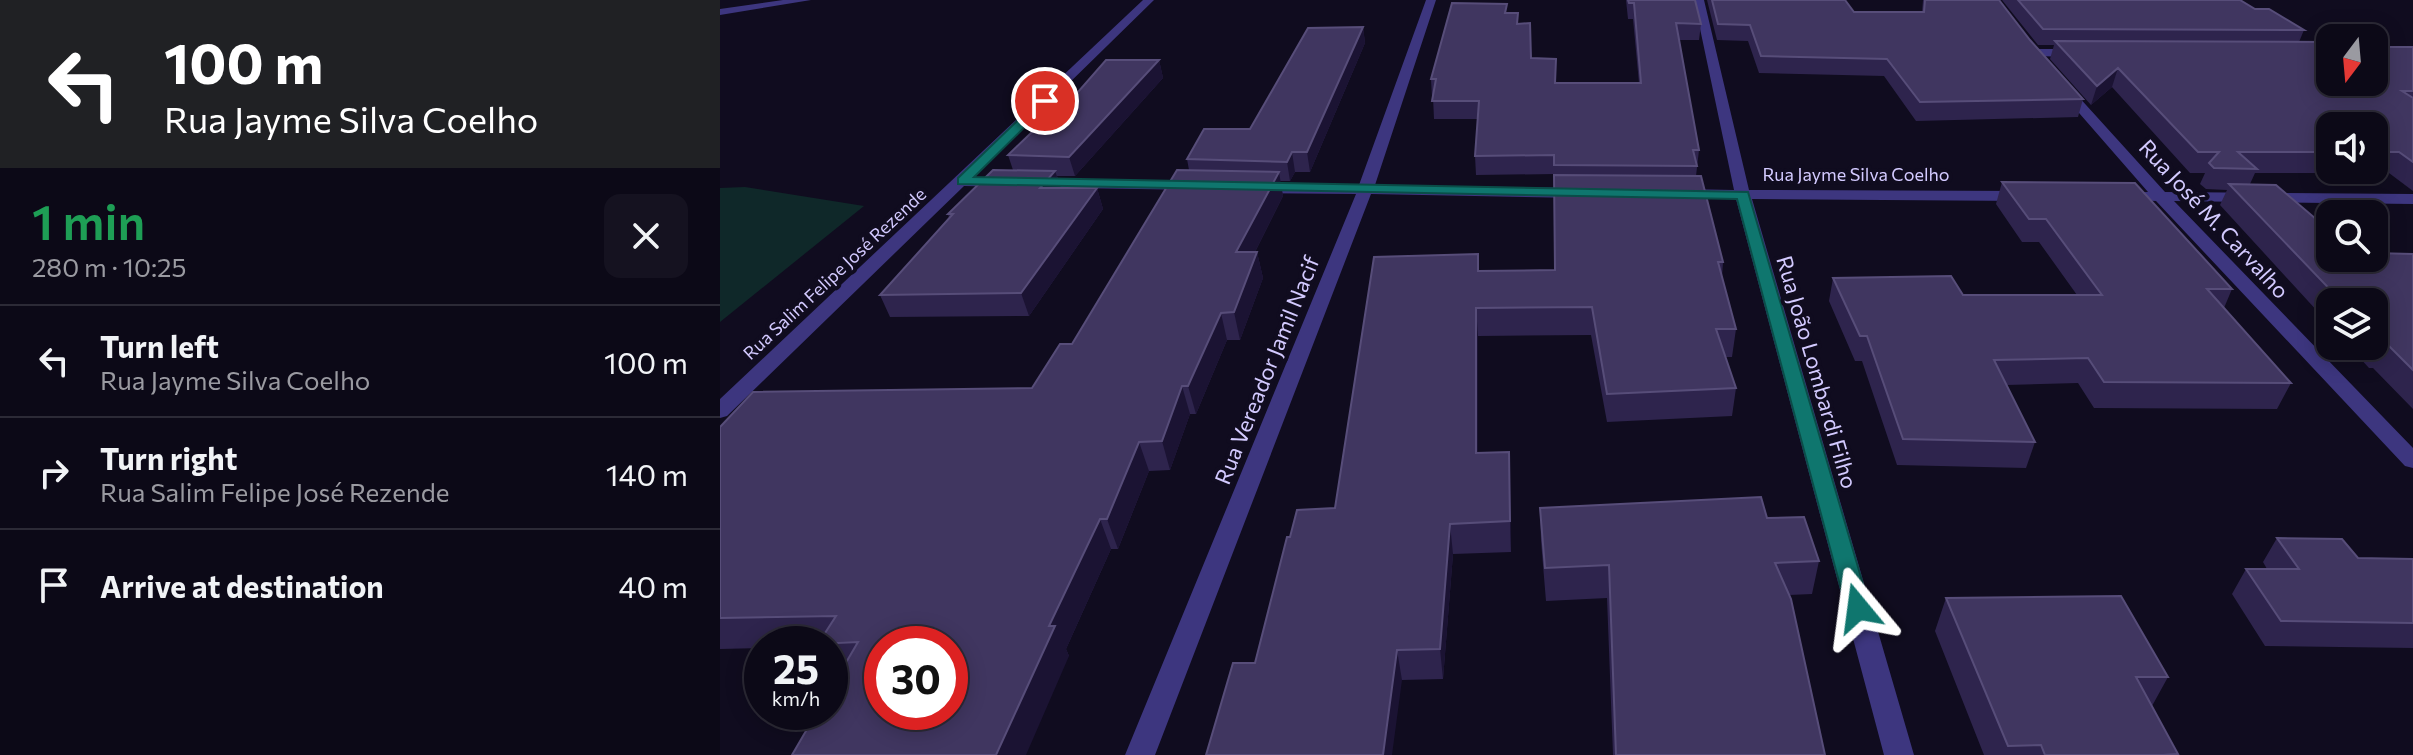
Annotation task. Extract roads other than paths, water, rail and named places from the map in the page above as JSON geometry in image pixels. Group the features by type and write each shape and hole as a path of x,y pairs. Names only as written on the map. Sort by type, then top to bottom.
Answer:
{"street":[{"path":"720,12 806,0"},
{"name":"Rua Salim Felipe José Rezende","path":"720,411 1149,0"},
{"name":"Rua Vereador Jamil Nacif","path":"1140,755 1365,191 1431,0"},
{"name":"Rua João Lombardi Filho","path":"1699,0 1743,195 1899,755"},
{"name":"Rua José M. Carvalho","path":"2095,53 2028,47 2160,196 2413,461"},
{"path":"962,181 1210,187"},
{"path":"1241,188 1601,193"},
{"name":"Rua Jayme Silva Coelho","path":"1664,194 2036,196"},
{"path":"2098,196 2413,199"}]}
